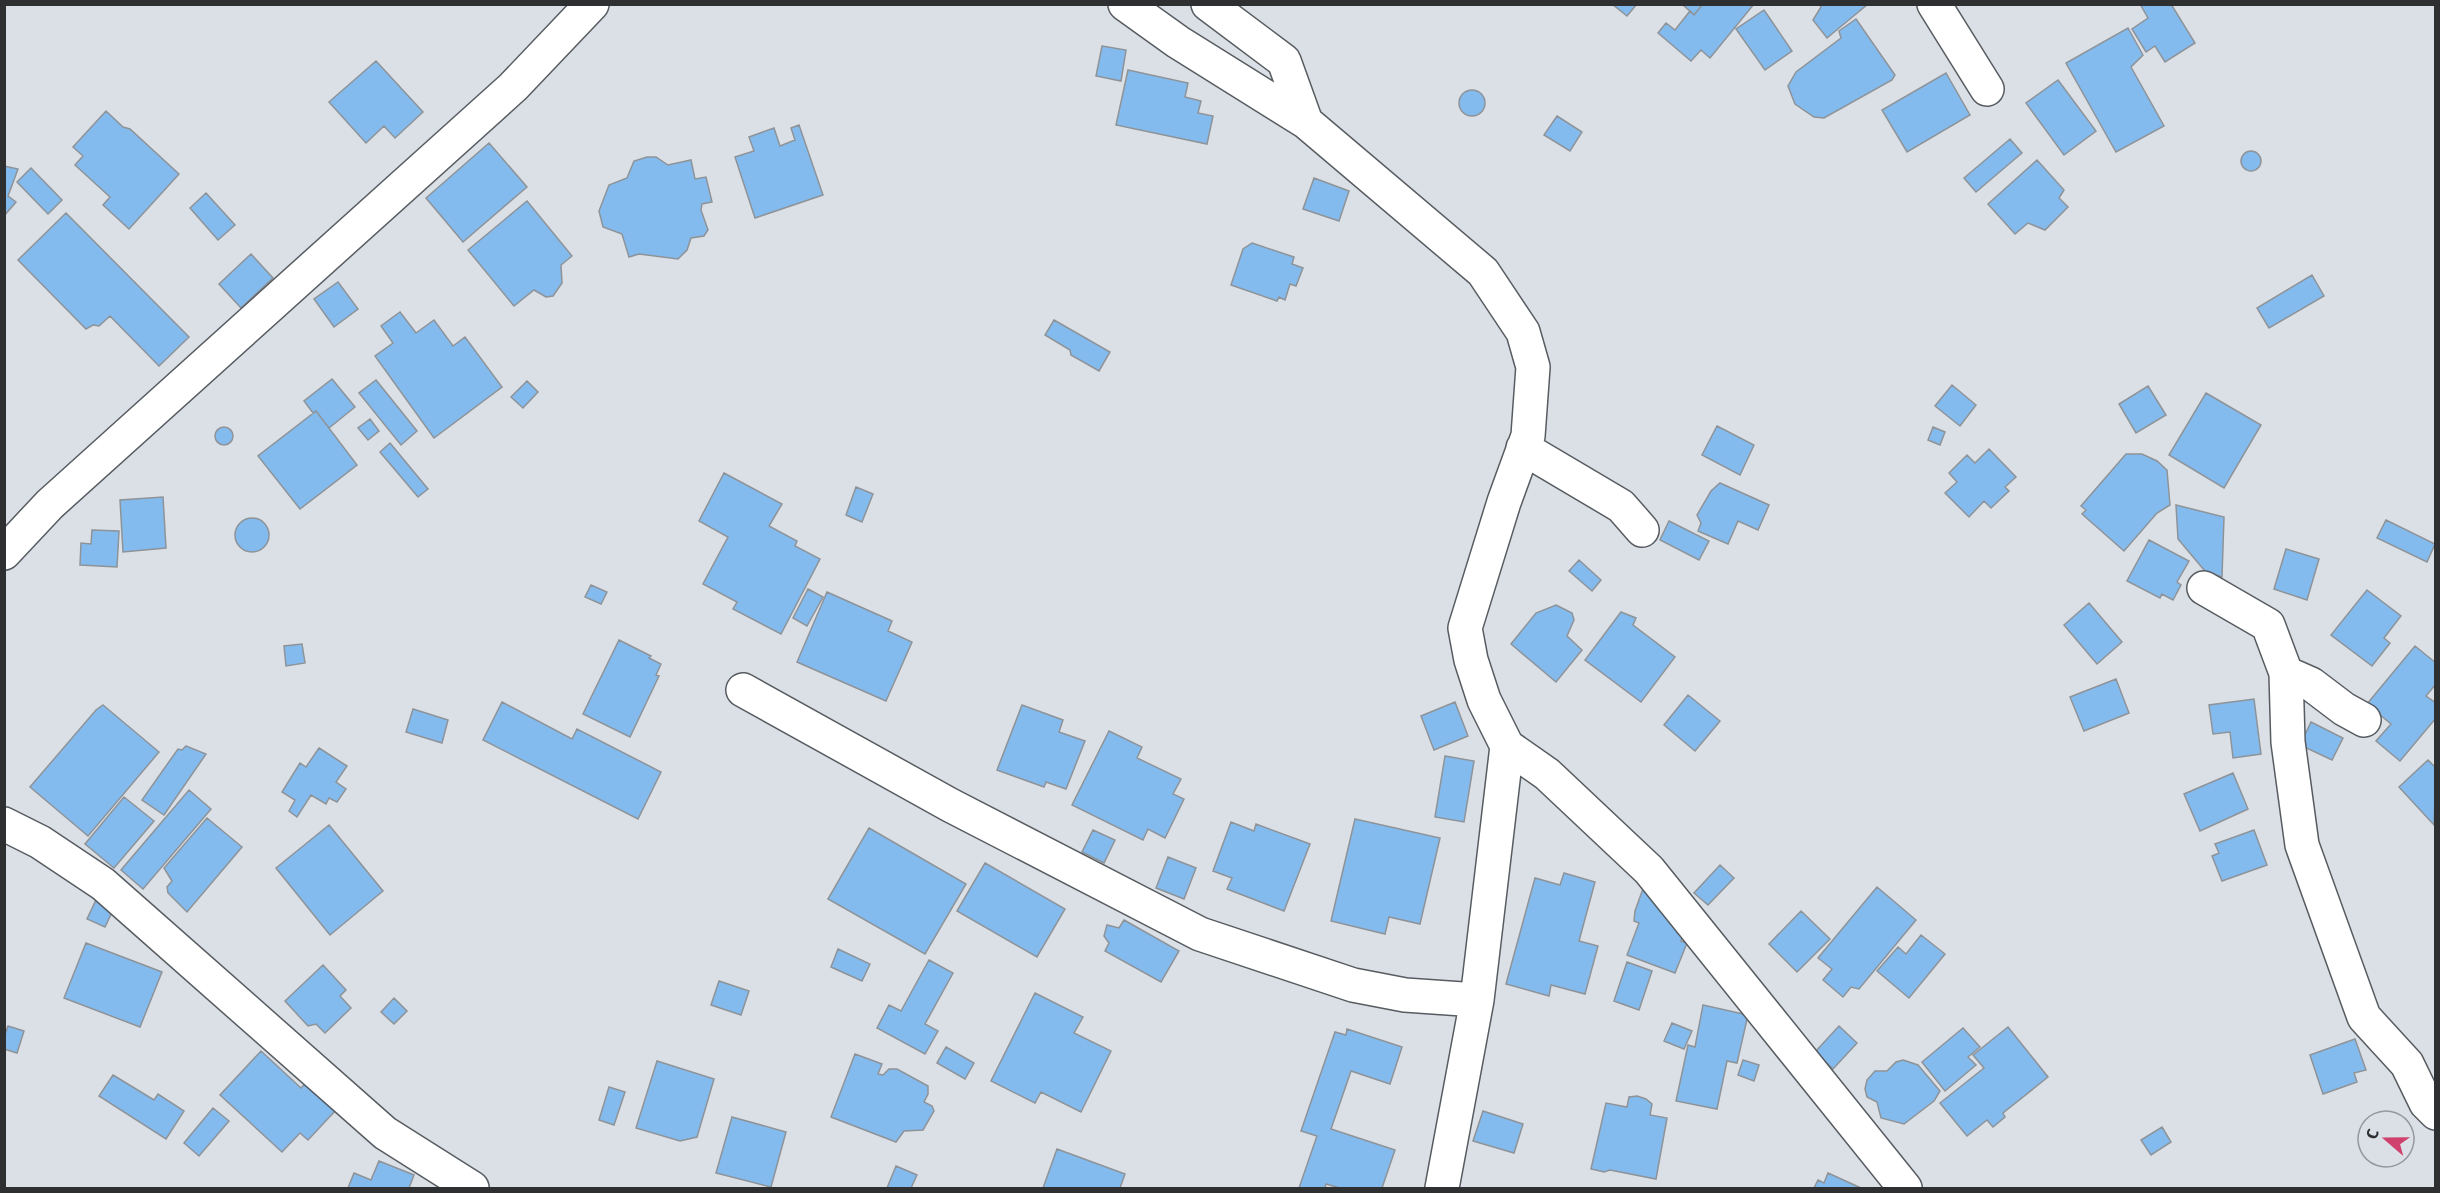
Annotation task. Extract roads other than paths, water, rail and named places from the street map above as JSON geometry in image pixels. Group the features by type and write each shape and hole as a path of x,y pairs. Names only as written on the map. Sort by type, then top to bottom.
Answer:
{"street":[{"path":"4,554 50,504 513,87 592,4"},
{"path":"1125,4 1178,42 1306,122 1483,272 1523,332 1533,367 1528,436 1504,502 1465,628 1471,660 1484,700 1507,746 1547,774 1649,870 1905,1188"},
{"path":"1208,4 1284,61 1306,122"},
{"path":"1934,4 1987,89"},
{"path":"1524,448 1621,506 1642,530"},
{"path":"2204,588 2268,625 2286,673 2288,742 2302,845 2364,1017 2407,1064 2426,1103 2436,1113"},
{"path":"2286,673 2311,684 2344,709 2364,720"},
{"path":"742,690 950,805 1200,934 1353,984 1405,995 1477,1000"},
{"path":"1442,1188 1477,1000 1507,746"},
{"path":"4,824 40,842 103,884 385,1133 472,1188"}]}
